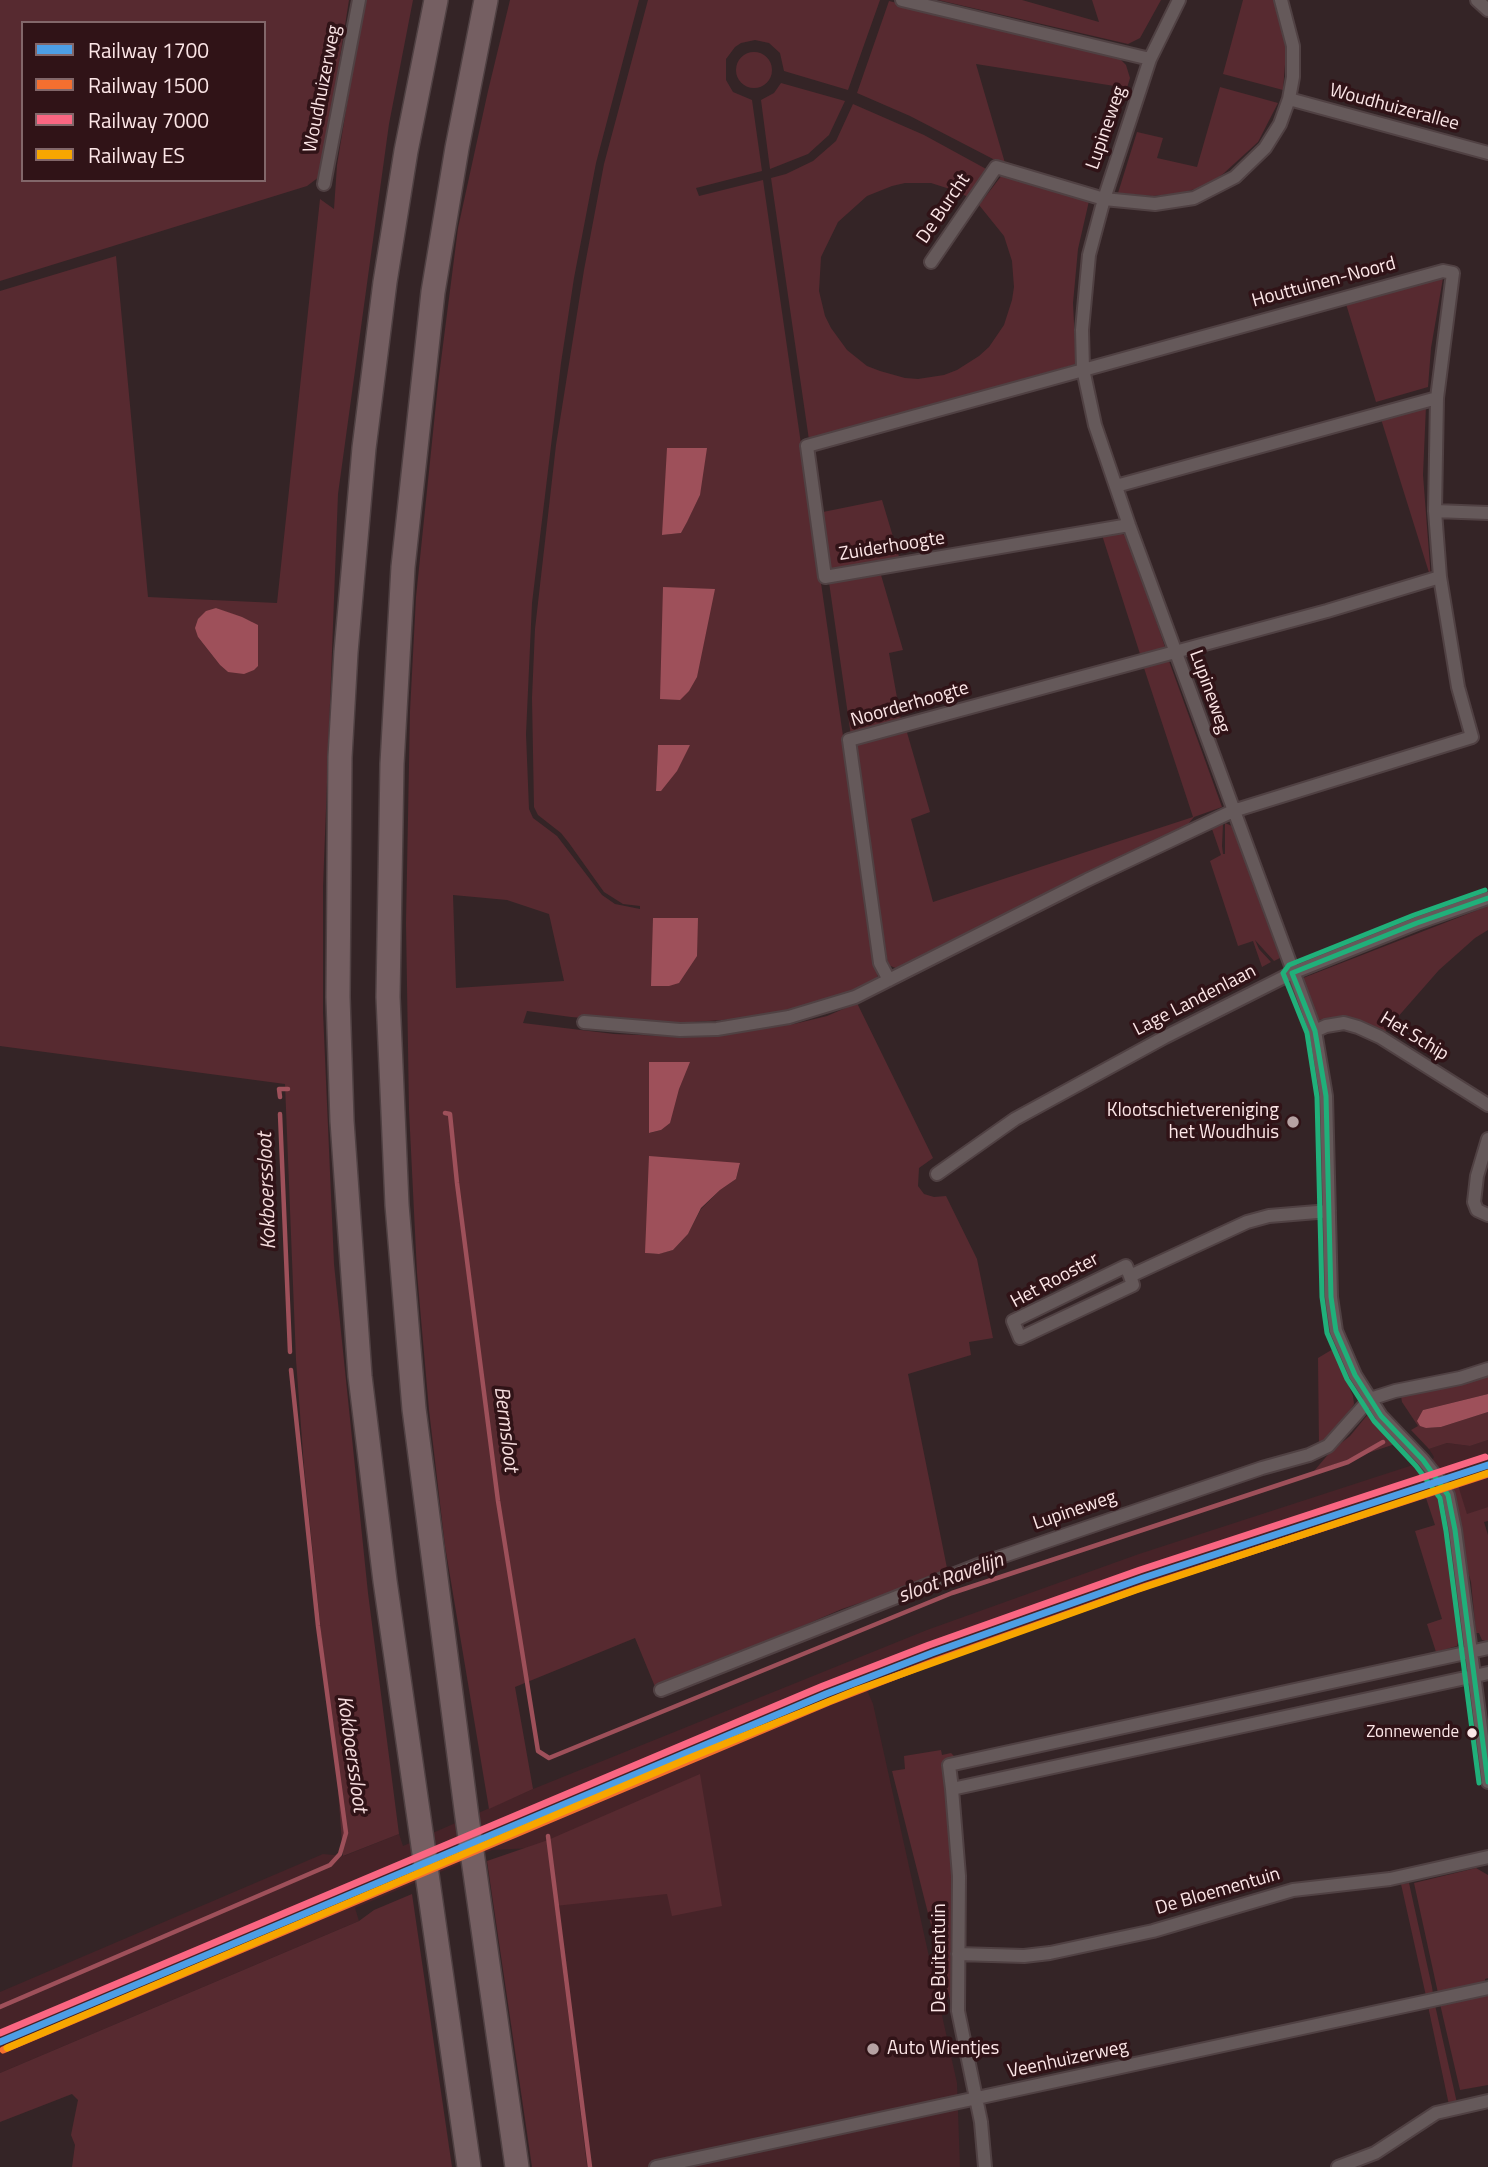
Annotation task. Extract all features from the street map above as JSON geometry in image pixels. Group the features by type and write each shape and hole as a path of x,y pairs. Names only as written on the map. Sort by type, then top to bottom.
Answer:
{"highway":[{"path":"436,0 406,151 363,448 340,757 338,997 342,1121 360,1376 385,1581 468,2167"},
{"path":"486,0 435,280 402,580 395,677 389,852 388,997 397,1205 414,1409 467,1817 517,2167"}],"street":[{"name":"Woudhuizerweg","path":"324,184 359,0"},
{"path":"902,0 1150,60"},
{"name":"Lupineweg","path":"1179,0 1150,60 1104,199 1089,255 1082,330 1083,369 1095,425 1129,525 1315,1031 1326,1096 1331,1297 1336,1331 1355,1375 1381,1416 1434,1473 1448,1495 1472,1652 1481,1675 1488,1782"},
{"path":"1104,199 1156,204 1194,198 1235,177 1265,148 1280,124 1293,77 1293,46 1280,0"},
{"path":"1477,0 1488,10"},
{"name":"Woudhuizerallee","path":"1289,99 1488,153"},
{"name":"De Burcht","path":"931,262 996,167 1104,199"},
{"name":"Houttuinen-Noord","path":"1083,369 1443,271 1454,273 1437,398 1435,511 1440,577 1458,687 1472,737 1233,811"},
{"name":"Zuiderhoogte","path":"1083,369 807,446 825,577 1129,525"},
{"path":"1116,486 1437,398"},
{"path":"1435,511 1488,513"},
{"path":"1174,652 1440,577"},
{"name":"Noorderhoogte","path":"889,979 880,963 849,740 1174,652"},
{"path":"584,1022 680,1030 747,1026 789,1017 855,997 1099,874 1233,811"},
{"name":"Lage Landenlaan","path":"937,1174 1015,1119 1165,1037 1292,974 1416,923 1488,898"},
{"name":"Het Schip","path":"1315,1031 1344,1023 1358,1027 1380,1037 1488,1105"},
{"path":"1488,1139 1479,1168 1474,1202 1477,1210 1488,1215"},
{"name":"Het Rooster","path":"1130,1276 1247,1222 1269,1216 1329,1211"},
{"name":"Het Rooster","path":"1126,1266 1130,1276 1133,1285 1020,1338 1013,1321 1126,1266"},
{"path":"1370,1399 1488,1369"},
{"name":"Lupineweg","path":"661,1690 983,1563 1262,1468 1309,1455 1328,1446 1347,1428 1370,1399"},
{"path":"1481,1675 952,1789 949,1765 1488,1648"},
{"name":"De Buitentuin","path":"952,1789 959,1876 958,2011 983,2133 985,2167"},
{"name":"De Bloementuin","path":"958,1954 1050,1954 1153,1931 1293,1890 1390,1879 1488,1857"},
{"name":"Veenhuizerweg","path":"656,2167 713,2162 977,2099 1488,1988"},
{"path":"1338,2167 1376,2153 1436,2113 1488,2101"}],"shaded area":[{"path":"0,0 349,0 323,166 319,177 307,186 0,281"},
{"path":"364,0 413,0 389,124 338,494 323,887 323,1012 334,1264 368,1593 399,1834 343,1856 334,1735 304,1467 296,1360 285,1084 0,1046 0,291 116,256 148,597 277,603 320,199 334,209 337,165","holes":["216,608 252,622 228,672 198,637"]},
{"path":"510,0 639,0 596,163 574,278 532,603 526,734 529,809 533,818 557,836 602,895 615,904 640,909 640,906 623,904 604,892 561,833 538,815 534,807 532,698 535,629 556,445 604,164 648,0 880,0 848,90 784,71 780,53 769,43 755,40 735,47 726,59 726,80 733,92 752,100 762,171 696,188 699,196 763,180 878,979 851,992 791,1012 751,1018 664,1024 527,1011 523,1023 614,1034 708,1034 794,1024 827,1016 857,1003 933,1158 919,1168 918,1186 924,1194 946,1196 977,1259 993,1338 969,1342 971,1355 908,1374 948,1573 842,1609 656,1689 635,1638 515,1687 533,1789 489,1809 445,1546 429,1410 417,1273 409,1110 406,923 410,711 416,597 438,384 458,228","holes":["700,495 681,533 662,535","658,745 690,745 657,791","453,895 507,900 549,914 564,981 456,988","689,1062 661,1130 649,1133","740,1164 736,1179 701,1209 688,1234 673,1250 658,1254 645,1253"]},
{"path":"938,0 1022,0 1099,22 1092,0 1161,0 1140,38 1128,44"},
{"path":"1243,0 1274,0 1282,23 1286,52 1283,90 1223,74"},
{"path":"889,1 1118,57 1126,65 1130,78 1127,88 976,64 1005,163 993,159 910,116 857,93"},
{"path":"754,52 767,57 772,70 767,83 754,88 741,83 736,70 741,57"},
{"path":"781,83 845,101 829,135 808,154 770,169 761,100 774,93"},
{"path":"1220,87 1278,103 1258,142 1206,186 1181,193 1153,196 1118,193 1137,132 1163,138 1157,158 1197,167"},
{"path":"853,104 924,135 988,170 968,197 931,183 905,183 867,196 838,222 821,257 819,291 825,316 847,350 867,366 905,378 918,379 957,370 989,347 1004,325 1014,287 1012,261 1004,236 979,205 1002,175 1089,201 1078,249 1073,303 1076,364 809,440 771,178 813,161 836,141"},
{"path":"1443,278 1431,348 1428,387 1376,402 1346,304"},
{"path":"1426,406 1423,475 1431,579 1381,419"},
{"path":"667,448 707,448 700,495 687,522 681,533 662,535"},
{"path":"882,500 900,560 829,571 823,512"},
{"path":"1102,535 1127,535 1165,647 1140,654"},
{"path":"881,575 903,650 889,653 901,720 855,732 851,736 829,582"},
{"path":"663,587 715,589 697,677 680,700 660,699"},
{"path":"216,608 258,625 258,666 254,670 244,674 228,672 198,637 195,628 198,619 206,611"},
{"path":"1169,661 1222,807 1194,817 1183,830 898,969 888,965 855,749 857,745 906,729 930,812 911,819 933,902 1193,817 1144,668"},
{"path":"658,745 690,745 677,771 661,791 656,791"},
{"path":"1225,823 1232,826 1280,958 1274,961 1255,940 1271,962 1262,967 1253,941 1238,946 1210,861 1221,855 1212,829 1223,824 1222,846 1225,854"},
{"path":"1488,906 1488,930 1439,970 1382,1035 1340,1018 1318,1020 1303,978"},
{"path":"653,918 698,918 697,956 679,983 651,986"},
{"path":"649,1062 690,1062 670,1123 661,1130 649,1133"},
{"path":"649,1156 740,1163 736,1179 701,1208 688,1234 673,1250 659,1254 645,1253"},
{"path":"1333,1349 1354,1404 1349,1412 1352,1414 1319,1447 1318,1358"},
{"path":"1488,1375 1488,1394 1423,1410 1422,1424 1426,1428 1441,1427 1488,1412 1488,1440 1470,1446 1447,1443 1429,1449 1411,1430 1418,1426 1401,1396"},
{"path":"1488,1394 1488,1412 1441,1427 1426,1428 1420,1426 1417,1421 1423,1410"},
{"path":"1369,1413 1395,1444 1314,1471 1331,1451 1350,1436"},
{"path":"1488,1440 1488,1507 1467,1515 1456,1482 1452,1484 1432,1461 1434,1457 1429,1449 1447,1443 1470,1446"},
{"path":"1416,1464 1425,1470 1441,1492 1043,1625 867,1690 873,1704 957,2083 960,2167 579,2167 532,1848 492,1850 355,1908 359,1921 0,2073 0,1992 323,1854 344,1856 399,1834 403,1846 533,1789 927,1630 1139,1554"},
{"path":"1457,1482 1467,1514 1488,1507 1488,1521 1484,1522 1488,1535 1486,1641 1476,1633 1471,1582 1451,1487"},
{"path":"1441,1492 1445,1499 1456,1599 1463,1635 1460,1635 1457,1646 1436,1652 1427,1624 1442,1619 1415,1531 1435,1525 1426,1498"},
{"path":"941,1750 942,1755 951,1753 958,1760 944,1763 953,1842 952,2008 892,1771 905,1769 904,1756"},
{"path":"700,1774 722,1906 672,1916 667,1894 555,1906 587,2167 532,2167 487,1861 548,1840"},
{"path":"1476,1868 1488,1875 1488,1978 1485,1983 1438,1993 1414,1883"},
{"path":"1409,1883 1432,1987 1433,1994 1426,1996 1401,1884"},
{"path":"412,1894 452,2167 72,2167 75,2145 71,2135 78,2100 72,2094 0,2122 0,2073 359,1921 374,1910"},
{"path":"1488,1993 1488,2085 1460,2090 1440,2004"},
{"path":"1435,2005 1457,2103 1449,2105 1428,2006"}],"waterway":[{"name":"Kokboerssloot","path":"280,1097 279,1089 288,1089"},
{"name":"sloot Ravelijn","path":"445,1113 450,1114 498,1501 538,1751 549,1758 952,1593 1348,1462 1383,1442"},
{"name":"Kokboerssloot","path":"280,1114 290,1352"},
{"name":"Kokboerssloot","path":"0,2007 330,1865 340,1854 346,1833 318,1626 291,1370"},
{"path":"548,1836 590,2167"}],"rail line":[{"name":"7000","path":"0,2033 823,1686 1140,1570 1485,1457"},
{"name":"1700","path":"0,2042 826,1694 1143,1578 1488,1465"},
{"name":"ES","path":"7,2048 687,1759 857,1690 1136,1590 1488,1473"},
{"name":"1500","path":"3,2050 829,1702 1146,1586 1488,1474"}],"transit line":[{"path":"1479,1783 1440,1498 1416,1466 1374,1421 1347,1379 1327,1333 1322,1297 1317,1097 1307,1033 1283,973 1289,965 1485,890"},
{"path":"1488,898 1292,973 1315,1031 1326,1096 1331,1297 1336,1331 1355,1375 1381,1416 1423,1460 1448,1495 1455,1530 1488,1782"}],"place":[{"name":"Klootschietvereniging het Woudhuis","path":"1293,1122"},
{"name":"Zonnewende","path":"1472,1733"},
{"name":"Auto Wientjes","path":"873,2049"}],"water label":[{"name":"Bermsloot","path":"505,1429"}]}
